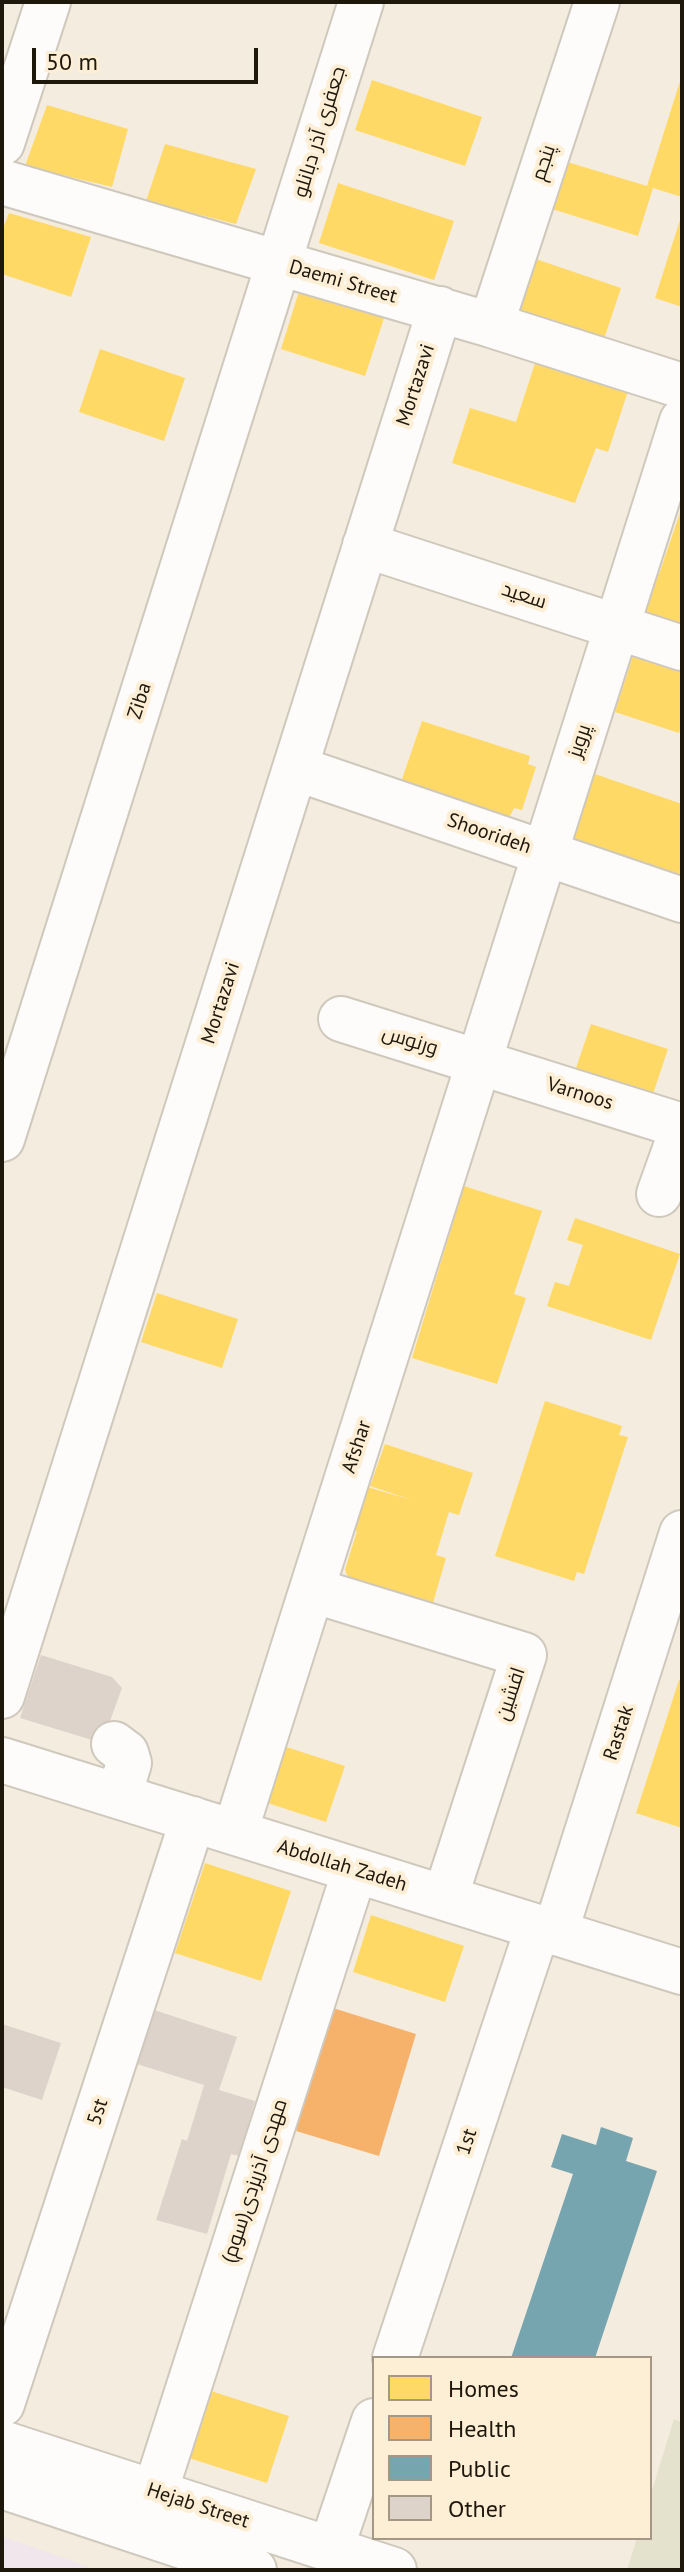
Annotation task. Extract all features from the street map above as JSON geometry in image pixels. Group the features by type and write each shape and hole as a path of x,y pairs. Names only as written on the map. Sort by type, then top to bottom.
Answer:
{"street":[{"path":"2,143 48,2"},
{"name":"جعفری آذر دبانلو","path":"279,263 361,2"},
{"name":"پنجم","path":"491,325 597,2"},
{"name":"Daemi Street","path":"2,182 440,309 682,386"},
{"name":"Ziba","path":"2,1139 279,263"},
{"name":"Mortazavi","path":"2,1696 440,309"},
{"name":"پرویز","path":"479,1062 682,421"},
{"name":"سعید","path":"365,545 682,648"},
{"name":"Shoorideh","path":"295,768 682,900"},
{"name":"ورنوس","path":"341,1019 479,1062"},
{"name":"Varnoos","path":"479,1062 682,1128"},
{"name":"Afshar","path":"235,1832 479,1062"},
{"path":"659,1194 682,1128"},
{"name":"Rastak","path":"547,1930 682,1533"},
{"name":"افشین","path":"312,1590 524,1655 445,1898"},
{"path":"114,1744 126,1753 129,1763 119,1796"},
{"name":"Abdollah Zadeh","path":"2,1760 682,1972"},
{"name":"5st","path":"2,2404 193,1819"},
{"name":"مهدی آذریزدی(سوم)","path":"149,2513 355,1870"},
{"name":"1st","path":"396,2356 547,1930"},
{"path":"328,2560 372,2427"},
{"name":"Hejab Street","path":"2,2443 149,2513 254,2570"},
{"name":"Hejab Street","path":"2,2486 149,2513 328,2560 394,2570"}],"shaded area":[{"path":"674,2419 682,2422 682,2570 627,2570 636,2540 652,2540 652,2490"},
{"path":"2,2536 97,2570 2,2570"}],"building: Homes":[{"path":"682,75 682,197 653,188 638,236 549,208 564,161 647,186"},
{"path":"372,80 482,117 465,166 355,130"},
{"path":"47,105 128,129 112,187 25,166"},
{"path":"165,144 256,169 236,224 146,201"},
{"path":"338,183 454,221 434,280 319,243"},
{"path":"9,213 91,237 71,297 2,274 2,231"},
{"path":"682,217 682,307 655,298"},
{"path":"530,257 621,288 604,339 513,308"},
{"path":"300,288 385,315 365,376 281,349"},
{"path":"100,349 185,378 164,441 79,412"},
{"path":"536,360 629,388 608,452 596,448 575,503 452,463 470,408 516,422"},
{"path":"682,510 682,637 638,623"},
{"path":"633,656 682,672 682,724 679,733 615,712"},
{"path":"422,721 530,756 528,764 536,767 522,810 514,808 508,820 400,785"},
{"path":"592,773 682,804 682,881 568,844"},
{"path":"591,1024 668,1049 651,1100 574,1074"},
{"path":"464,1186 542,1211 514,1294 526,1298 497,1384 412,1358"},
{"path":"575,1218 680,1254 651,1340 547,1306 555,1282 569,1286 583,1245 567,1240"},
{"path":"157,1293 238,1319 222,1368 141,1342"},
{"path":"545,1401 622,1426 619,1435 628,1437 584,1574 577,1572 574,1581 495,1556"},
{"path":"385,1444 473,1473 459,1515 449,1512 436,1555 446,1558 433,1603 348,1578 345,1570 357,1531 350,1529 364,1486 412,1500 370,1486"},
{"path":"679,1680 682,1681 682,1828 636,1813"},
{"path":"271,1742 345,1766 326,1822 252,1798"},
{"path":"205,1863 291,1891 261,1981 175,1953"},
{"path":"371,1915 464,1946 445,2002 353,1972"},
{"path":"211,2391 289,2416 267,2483 189,2458"}],"building: Health":[{"path":"333,2008 416,2034 379,2156 296,2131"}],"building: Public":[{"path":"601,2127 633,2138 626,2161 657,2171 596,2356 512,2356 573,2174 551,2167 562,2134 596,2145"}],"building: Other":[{"path":"41,1655 112,1677 122,1688 102,1743 20,1718"},
{"path":"154,2010 237,2037 219,2090 255,2101 239,2156 231,2154 207,2234 156,2220 182,2139 187,2141 204,2085 137,2064"},
{"path":"2,2024 61,2043 42,2100 2,2087"}]}
